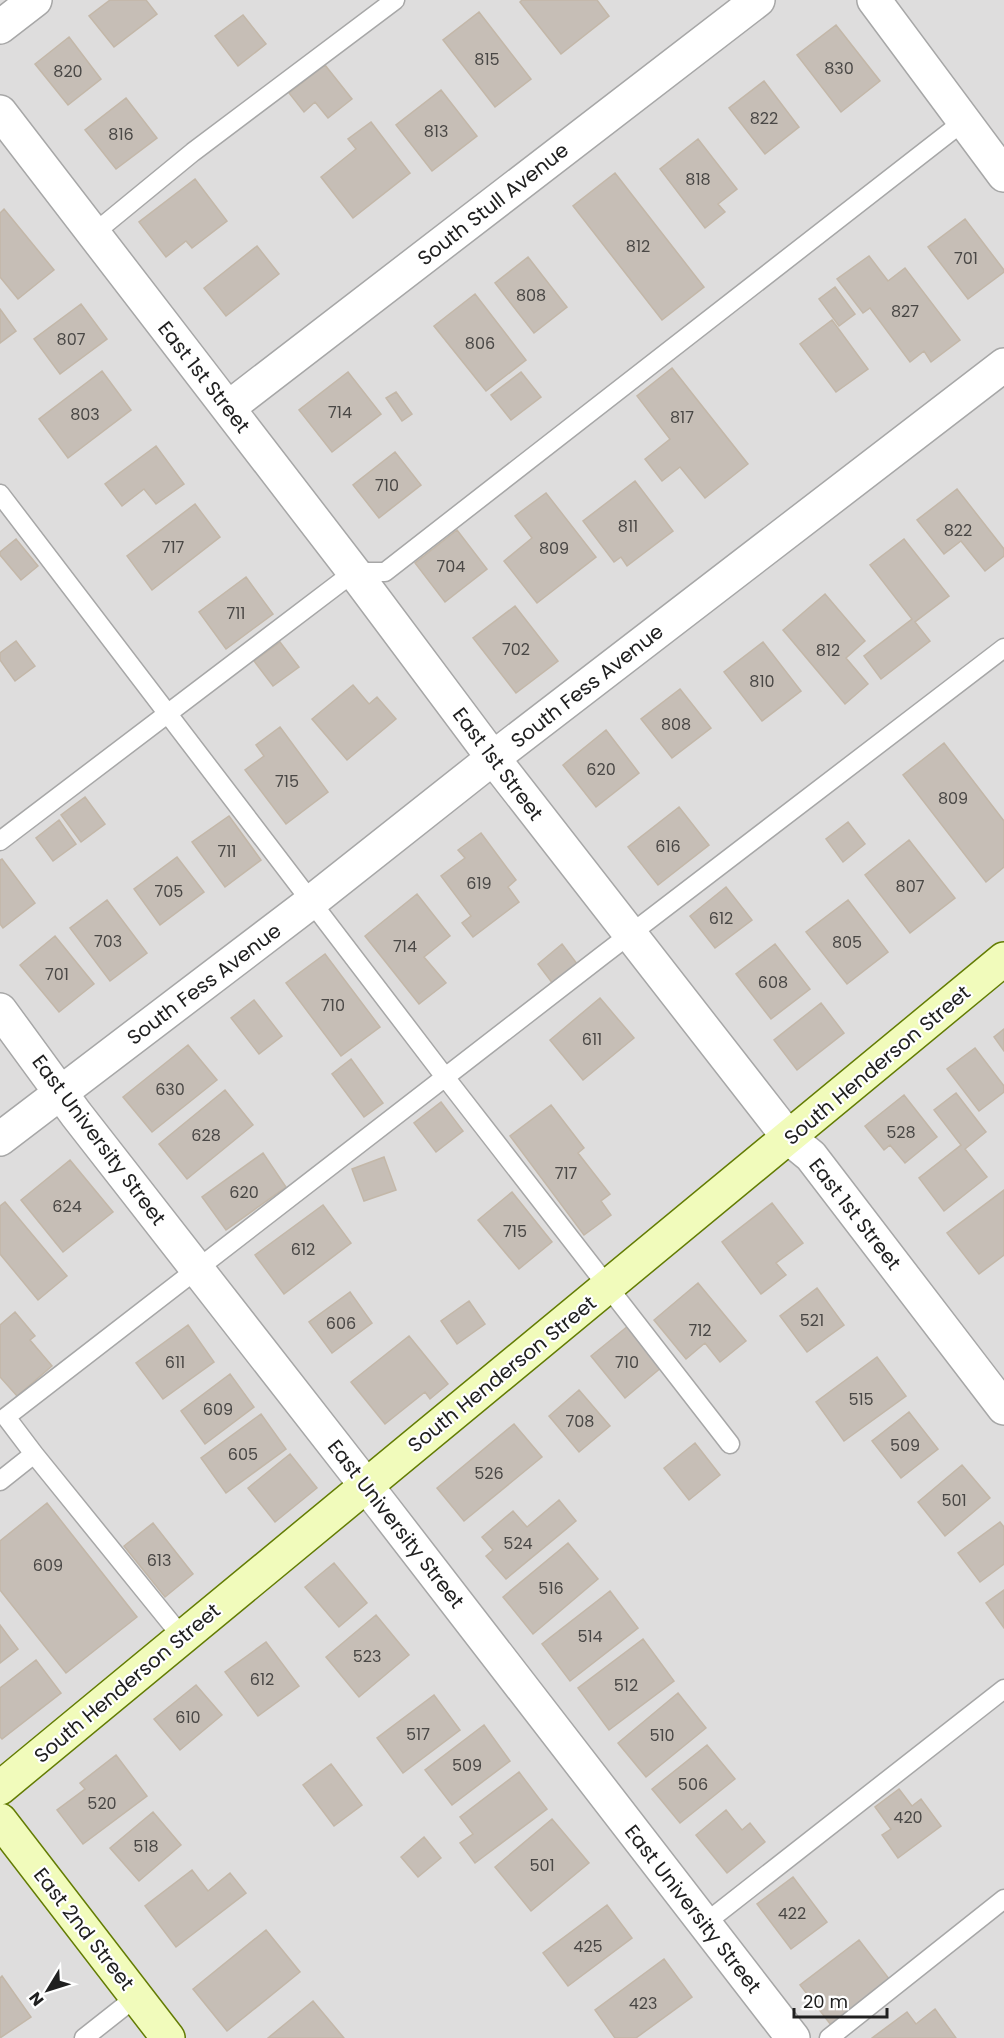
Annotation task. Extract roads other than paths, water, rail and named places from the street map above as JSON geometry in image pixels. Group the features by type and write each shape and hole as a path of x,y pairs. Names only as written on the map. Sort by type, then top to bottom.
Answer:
{"street":[{"path":"0,27 35,0"},
{"name":"South Stull Avenue","path":"228,408 758,0"},
{"path":"874,0 1004,175"},
{"name":"East 1st Street","path":"0,112 10,147 93,234 354,572 629,935 789,1138 812,1156 1004,1408"},
{"name":"South Fess Avenue","path":"0,1139 311,902 493,758 1004,365"},
{"name":"South Henderson Street","path":"0,1788 1004,959"},
{"name":"East University Street","path":"0,1010 793,2038"},
{"name":"East 2nd Street","path":"0,1820 168,2038"}],"lane":[{"path":"93,234 193,153 395,0"},
{"path":"0,842 354,572 385,572 964,122"},
{"path":"0,494 445,1077 730,1444"},
{"path":"183,1638 3,1413 197,1268 1004,648"},
{"path":"0,1481 34,1454"},
{"path":"704,1924 1004,1689"},
{"path":"829,2038 1004,1899"},
{"path":"84,2038 136,1997"}]}
